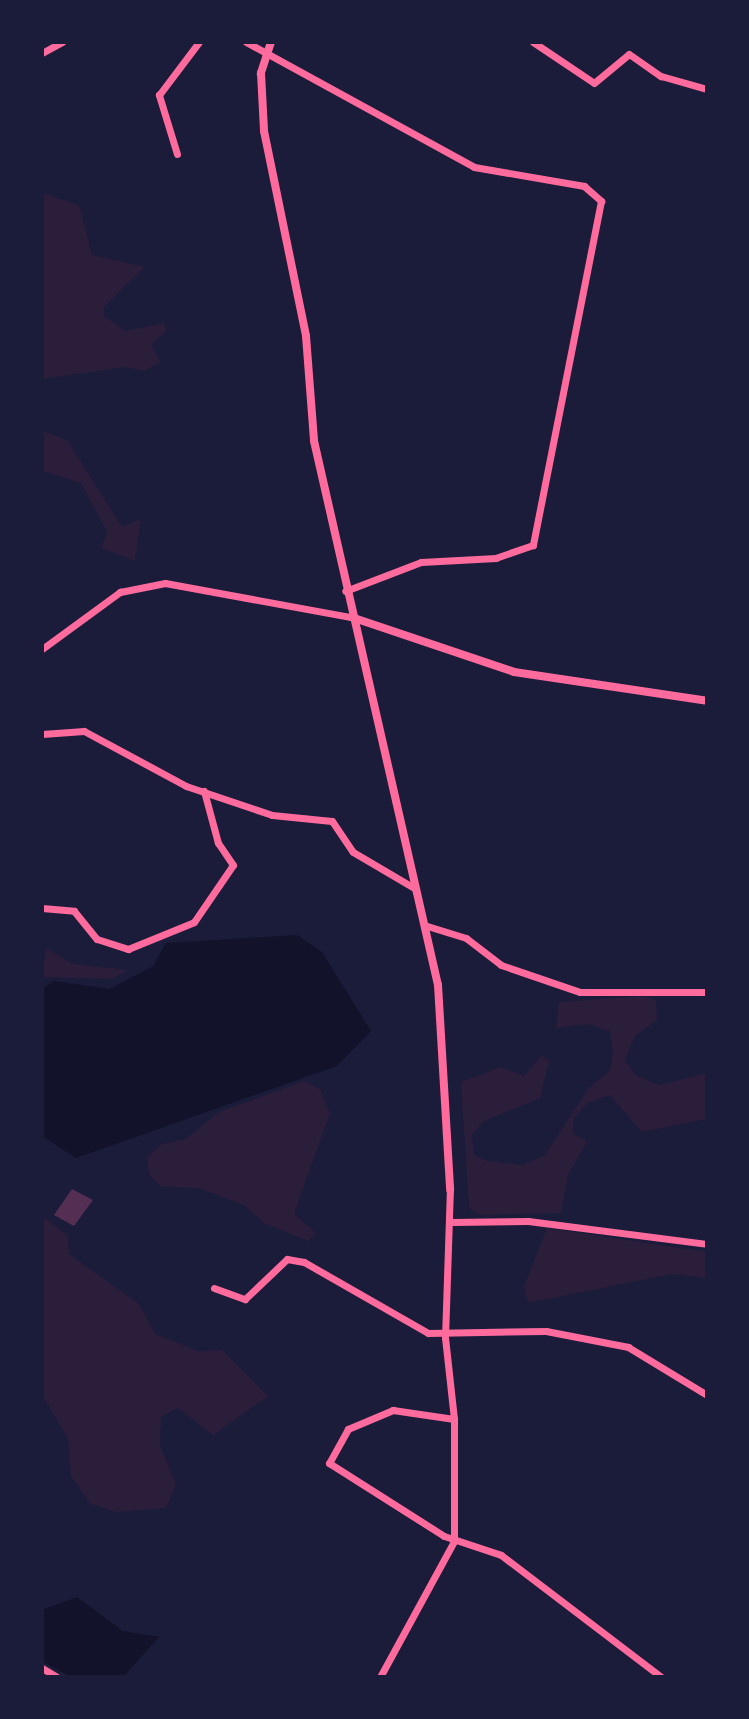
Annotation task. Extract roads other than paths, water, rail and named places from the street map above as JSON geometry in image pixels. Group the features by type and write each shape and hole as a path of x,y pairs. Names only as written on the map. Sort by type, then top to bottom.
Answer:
{"street":[{"path":"42,53 62,42"},
{"path":"177,154 159,95 199,42"},
{"path":"246,42 474,167 584,186 601,201 533,545 496,558 421,562 345,591"},
{"path":"271,42 261,86 264,131 345,591 424,925 444,1028 451,1222 445,1338 454,1419 454,1541 380,1677"},
{"path":"533,42 594,83 629,54 661,76 707,89"},
{"path":"42,649 120,592 165,583 351,617 514,672 707,701"},
{"path":"42,734 84,731 204,791 272,815 332,821 353,852 414,888"},
{"path":"42,908 74,911 97,939 128,949 194,922 233,865 218,843 204,791"},
{"path":"424,925 466,938 501,965 580,992 707,992"},
{"path":"451,1222 528,1221 707,1244"},
{"path":"214,1288 245,1299 287,1259 304,1262 445,1338 525,1329 628,1347 707,1395"},
{"path":"454,1419 393,1410 354,1425 329,1452 333,1468 454,1541 501,1555 661,1677"},
{"path":"42,1668 57,1677"}]}
